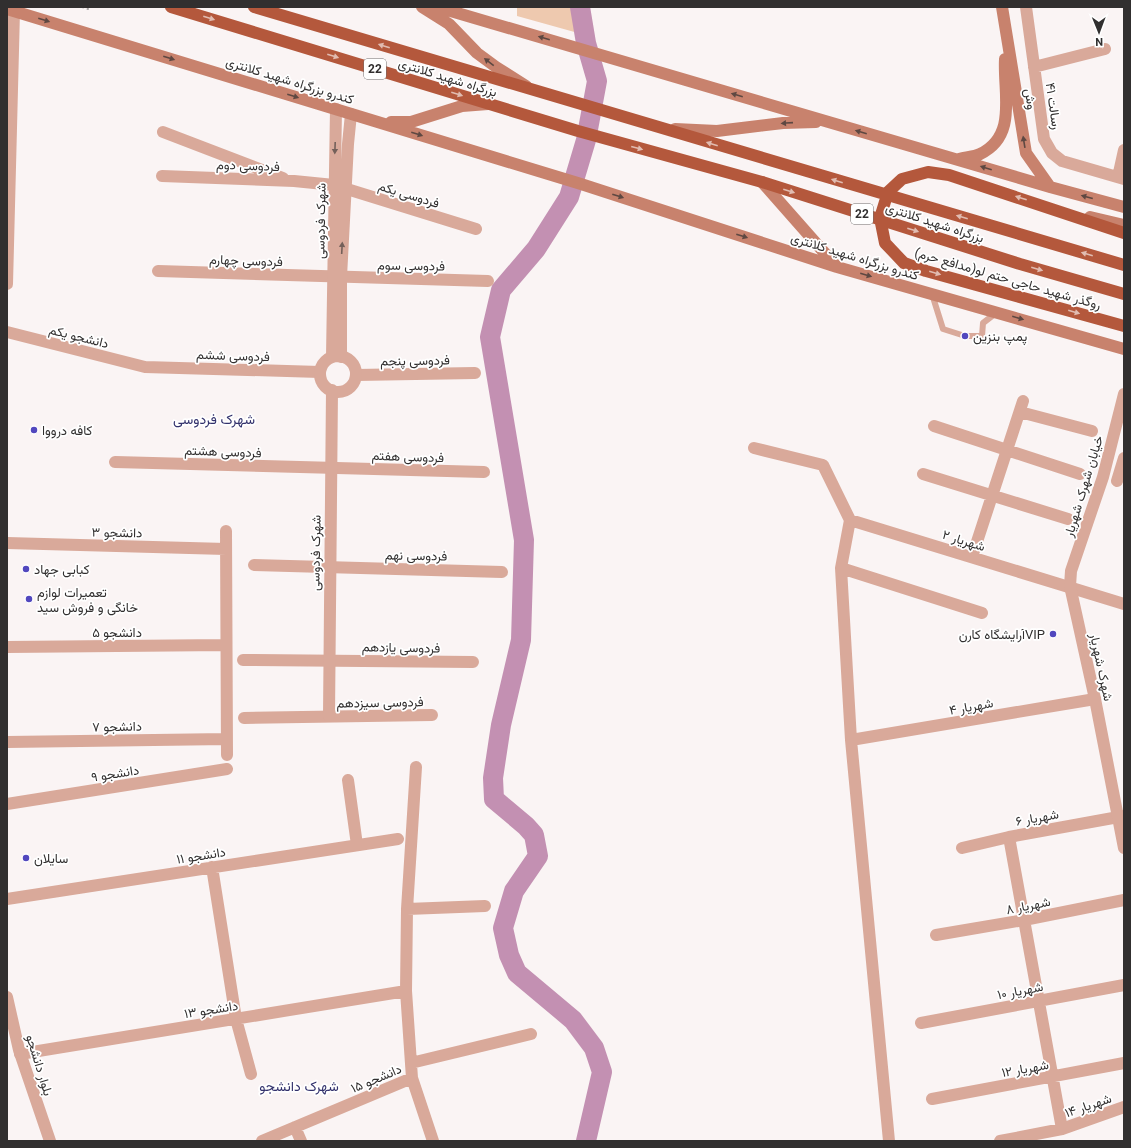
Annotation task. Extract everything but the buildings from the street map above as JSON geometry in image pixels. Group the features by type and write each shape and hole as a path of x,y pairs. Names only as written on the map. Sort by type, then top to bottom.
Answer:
{"highway":[{"name":"بزرگراه شهید کلانتری","path":"171,7 578,131 762,182 1020,264 1124,294"},
{"name":"بزرگراه شهید کلانتری","path":"254,7 607,113 1124,265"},
{"name":"روگذر شهید حاجی حتم لو(مدافع حرم)","path":"1124,232 949,174 928,172 902,179 894,185 886,198 880,220 885,243 904,263 926,271 1124,326"}],"main road":[{"path":"422,7 448,24 478,53 496,67 534,91"},
{"path":"437,7 1050,187 1124,207"},
{"name":"وش","path":"1002,7 1026,153 1050,187"},
{"name":"کندرو بزرگراه شهید کلانتری","path":"10,10 581,184 837,267 1124,349"},
{"path":"956,159 980,155 998,142 1008,114 1004,71 1007,34"},
{"path":"376,122 411,122 462,106 489,104"},
{"path":"662,129 717,131 783,123 826,121"},
{"path":"762,182 837,267"},
{"path":"1047,207 1124,225"}],"street":[{"name":"۴۱ رسالت","path":"1026,7 1044,139 1052,153 1062,161 1121,178"},
{"path":"7,284 10,10"},
{"path":"1034,67 1105,49"},
{"name":"شهرک فردوسی","path":"336,109 334,185 337,277 336,357"},
{"name":"شهرک فردوسی","path":"337,277 346,189 351,114"},
{"path":"163,132 294,181"},
{"path":"1121,178 1124,150"},
{"name":"فردوسی دوم","path":"162,176 294,181 334,185"},
{"name":"فردوسی یکم","path":"334,185 476,229"},
{"name":"فردوسی چهارم","path":"158,271 337,277"},
{"name":"فردوسی سوم","path":"337,277 488,281"},
{"name":"دانشجو یکم","path":"7,332 145,367"},
{"path":"336,357 348,360 352,364 356,375 352,385 342,391 334,391 322,381 320,372 324,363 336,357"},
{"name":"فردوسی ششم","path":"145,367 320,372"},
{"name":"فردوسی پنجم","path":"356,375 475,373"},
{"name":"شهرک فردوسی","path":"332,716 334,391"},
{"name":"خیابان شهرک شهریار","path":"1070,586 1071,571 1103,477 1124,394"},
{"path":"972,557 1022,406 1092,431"},
{"path":"934,426 1080,474"},
{"path":"754,448 823,465 850,520 841,568 851,740 889,1141"},
{"path":"1103,477 1121,482 1124,458"},
{"name":"فردوسی هشتم","path":"115,462 334,468"},
{"name":"فردوسی هفتم","path":"334,468 484,472"},
{"path":"923,474 1068,519"},
{"name":"۲ شهریار","path":"850,520 1070,586 1124,604"},
{"path":"226,531 227,755"},
{"name":"دانشجو ۳","path":"7,543 226,549"},
{"name":"فردوسی نهم","path":"254,565 502,572"},
{"path":"841,568 982,613"},
{"name":"شهرک شهریار","path":"1070,586 1121,817 1124,848"},
{"name":"دانشجو ۵","path":"7,646 226,645"},
{"name":"فردوسی یازدهم","path":"243,660 473,662"},
{"name":"شهریار ۴","path":"851,740 1095,699"},
{"name":"فردوسی سیزدهم","path":"244,718 432,715"},
{"name":"دانشجو ۷","path":"7,742 226,739"},
{"path":"416,767 407,909 406,991 412,1078 433,1141"},
{"name":"دانشجو ۹","path":"7,804 227,769"},
{"path":"348,780 357,845"},
{"name":"شهریار ۶","path":"962,848 1009,837 1121,817"},
{"path":"1009,837 1062,1129"},
{"name":"دانشجو ۱۱","path":"7,899 398,839"},
{"path":"212,868 236,1019 251,1074"},
{"name":"شهریار ۸","path":"936,935 1024,920 1124,900"},
{"path":"407,909 485,906"},
{"name":"شهریار ۱۰","path":"921,1023 1124,985"},
{"name":"دانشجو ۱۳","path":"20,1054 406,991"},
{"name":"بلوار دانشجو","path":"7,997 20,1054 50,1141"},
{"path":"412,1063 531,1034"},
{"name":"شهریار ۱۲","path":"932,1099 1053,1078 1124,1063"},
{"name":"دانشجو ۱۵","path":"262,1141 412,1078"},
{"name":"شهریار ۱۴","path":"1000,1141 1062,1129 1124,1107"},
{"path":"295,1127 301,1141"}],"lane":[{"path":"932,294 942,329 965,336 982,336 983,323 997,312"}],"path":[{"path":"82,7 88,8"}],"shaded area":[{"path":"517,7 573,7 578,33 517,16"}],"waterway":[{"path":"580,7 586,43 597,81 586,140 569,197 536,249 501,290 490,337 524,540 521,640 501,725 493,778 494,799 526,826 534,835 538,856 514,891 503,928 509,955 517,973 573,1020 594,1048 602,1072 586,1141"}],"place":[{"name":"پمپ بنزین","path":"965,336"},
{"name":"کافه درووا","path":"34,430"},
{"name":"کبابی جهاد","path":"26,569"},
{"name":"تعمیرات لوازم خانگی و فروش سید","path":"29,599"},
{"name":"آرایشگاه کارنVIP","path":"1053,634"},
{"name":"سایلان","path":"26,858"}],"district":[{"name":"شهرک فردوسی","path":"214,419"},
{"name":"شهرک دانشجو","path":"299,1086"}]}
